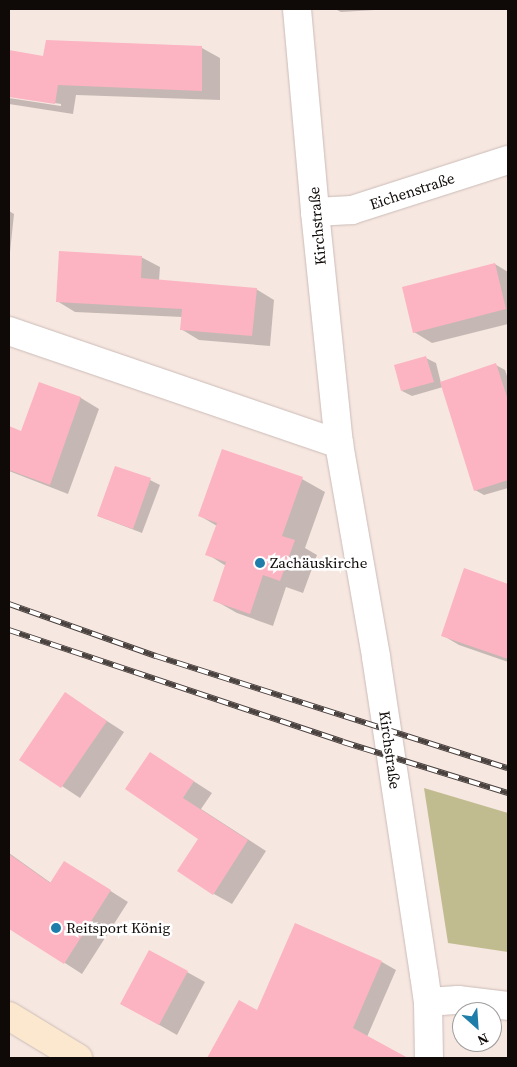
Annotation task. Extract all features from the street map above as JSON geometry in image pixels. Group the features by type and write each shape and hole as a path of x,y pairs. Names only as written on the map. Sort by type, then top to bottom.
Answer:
{"main road":[{"path":"9,1016 78,1058"}],"street":[{"name":"Kirchstraße","path":"297,9 315,212 339,444 376,658 428,1002 429,1058"},
{"name":"Eichenstraße","path":"315,212 352,210 508,160"},
{"path":"9,331 339,444"},
{"path":"428,1002 458,1000 508,1006"}],"shaded area":[{"path":"424,788 508,813 508,952 448,943"}],"building":[{"path":"46,40 202,46 202,91 58,85 55,104 9,97 9,50 43,56"},
{"path":"59,251 142,256 141,278 257,288 252,336 180,330 182,309 56,302"},
{"path":"495,263 506,309 413,333 402,287"},
{"path":"426,356 434,382 401,391 394,365"},
{"path":"496,363 508,400 508,480 474,491 440,382"},
{"path":"39,382 81,397 50,485 9,470 9,426 21,431"},
{"path":"222,449 303,477 282,536 295,540 280,581 263,575 250,614 213,601 226,562 205,555 217,523 198,516"},
{"path":"115,466 151,478 133,529 97,516"},
{"path":"464,568 508,584 508,659 441,636"},
{"path":"65,692 107,721 61,788 19,760"},
{"path":"150,752 194,781 183,798 248,840 213,895 177,871 198,839 125,789"},
{"path":"9,854 50,883 64,861 111,890 64,964 9,929"},
{"path":"295,923 382,961 353,1028 408,1058 207,1058 239,1000 257,1010"},
{"path":"149,950 188,971 159,1025 120,1004"}],"railway":[{"path":"9,604 156,656 508,768"},
{"path":"9,630 343,742 508,793"}],"place":[{"name":"Zachäuskirche","path":"260,563"},
{"name":"Reitsport König","path":"56,928"}]}
